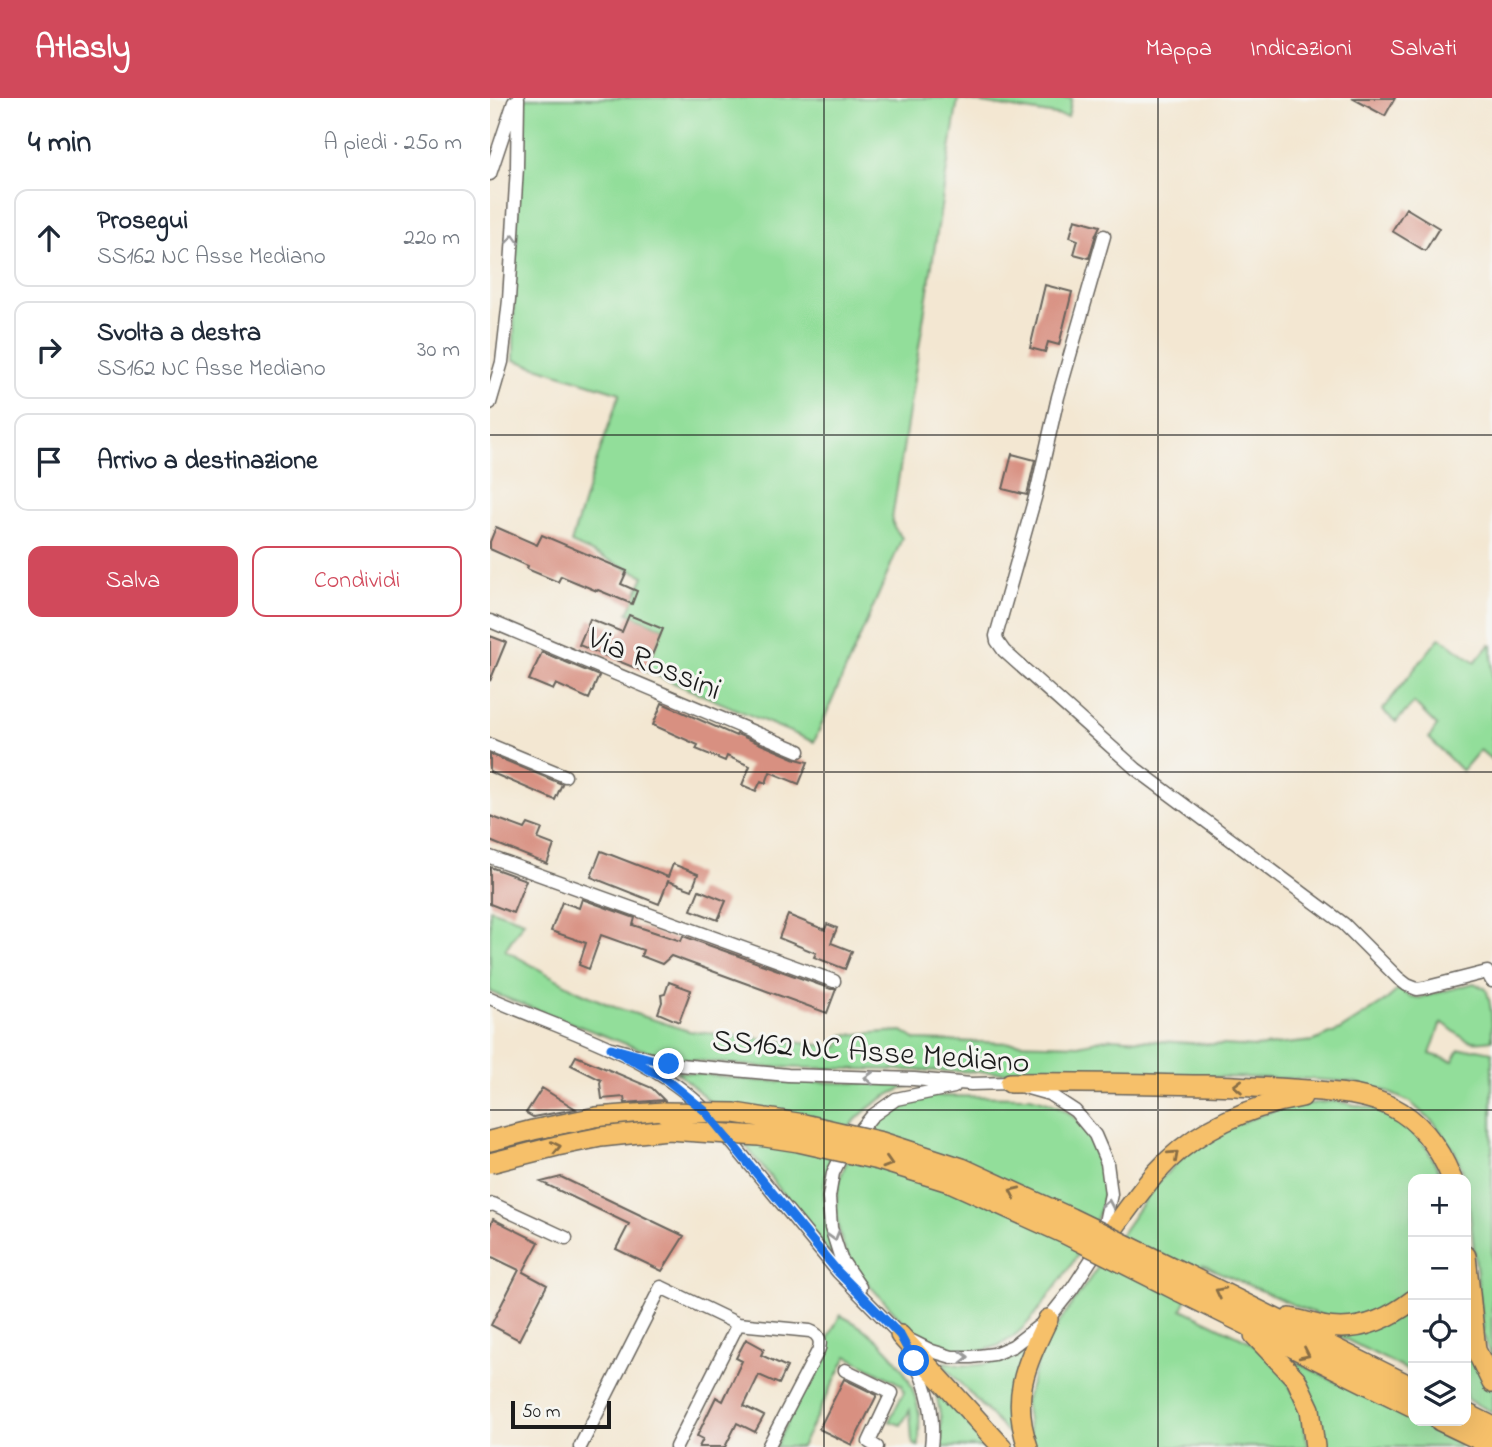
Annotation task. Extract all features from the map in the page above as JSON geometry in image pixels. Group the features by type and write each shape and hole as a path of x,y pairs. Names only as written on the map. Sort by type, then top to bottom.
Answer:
{"highway":[{"path":"1010,1083 1262,1087 1356,1094 1391,1106 1409,1117 1425,1131 1436,1146 1450,1174"},
{"path":"1100,1246 1156,1173 1179,1150 1234,1116 1276,1102 1330,1092"},
{"path":"490,1141 596,1117 663,1112 735,1113 804,1124 882,1142 962,1168 1071,1218 1182,1283 1240,1322 1408,1405"},
{"path":"490,1163 601,1137 668,1129 759,1136 878,1160 952,1183 1182,1283 1260,1311 1343,1328 1381,1320 1408,1304"},
{"path":"1471,1300 1476,1350 1492,1383"},
{"path":"1260,1311 1408,1385"},
{"path":"1028,1447 1021,1429 1020,1393 1026,1367 1048,1319"},
{"path":"1240,1322 1296,1378 1310,1409 1315,1447"},
{"path":"900,1335 1002,1447"},
{"path":"1471,1416 1492,1426"},
{"path":"1450,1426 1492,1446"}],"street":[{"path":"490,174 517,98"},
{"path":"490,403 502,362 509,300 517,167 517,98"},
{"path":"1104,236 1058,397 1036,494 996,641 1013,660 1136,769 1344,924 1407,985 1417,989 1424,988 1488,972 1492,981"},
{"name":"Via Rossini","path":"490,621 799,751"},
{"path":"490,745 565,776"},
{"path":"490,857 834,981"},
{"name":"SS162 NC Asse Mediano","path":"494,1001 611,1048 669,1064 789,1075 914,1079 971,1084 1010,1083 1049,1094 1075,1111 1095,1135 1107,1163 1111,1194 1100,1246 1072,1289 1048,1319 1011,1347 994,1354 971,1357 952,1357 932,1352 900,1335 838,1272 705,1111 666,1079 611,1048"},
{"path":"872,1306 841,1259 831,1228 829,1197 833,1173 846,1147 872,1116 896,1099 971,1084"},
{"path":"490,1205 493,1204 566,1238"},
{"path":"580,1447 661,1287 738,1324 810,1331 816,1335 820,1342 818,1351 768,1447"},
{"path":"676,1447 738,1324"},
{"path":"900,1335 920,1373 930,1400 933,1432 930,1447"},
{"path":"845,1370 892,1393 869,1442 877,1447"}],"green space":[{"path":"525,98 1072,98 1068,117 958,99 892,519 902,538 814,742 645,671 663,628 628,613 644,576 571,543 620,393 514,360 514,291 522,106"},
{"path":"1440,637 1475,662 1490,644 1492,645 1492,760 1480,750 1462,771 1429,738 1437,726 1414,703 1396,722 1382,710"},
{"path":"490,909 524,921 505,950 578,991 614,1007 689,1031 839,1047 843,1035 902,1031 916,1040 1078,1045 1111,1038 1255,1047 1314,1041 1340,1030 1384,1002 1399,989 1409,996 1419,998 1474,983 1486,989 1488,995 1492,1040 1469,1041 1443,1023 1430,1054 1453,1061 1459,1050 1492,1052 1492,1362 1484,1336 1471,1223 1471,1174 1464,1174 1454,1150 1435,1124 1410,1102 1383,1090 1353,1082 1310,1079 762,1067 672,1058 634,1047 490,992"},
{"path":"676,1071 758,1081 908,1084 909,1086 877,1102 863,1113 850,1126 832,1156 824,1191 833,1250 830,1254 707,1099"},
{"path":"930,1096 1030,1097 1053,1104 1075,1118 1092,1139 1104,1177 1102,1203 1089,1236 1039,1310 1008,1340 982,1351 952,1351 921,1338 854,1266 845,1250 838,1227 840,1179 853,1152 883,1115 902,1105"},
{"path":"1335,1101 1380,1110 1406,1125 1427,1148 1440,1174 1408,1174 1408,1296 1367,1320 1330,1318 1303,1309 1203,1265 1182,1309 1247,1340 1277,1363 1301,1406 1308,1447 1032,1447 1025,1402 1043,1346 1155,1185 1187,1153 1221,1130 1282,1107"},
{"path":"1408,1314 1408,1370 1337,1335"},
{"path":"840,1315 880,1342 901,1367 909,1381 919,1413 919,1446 912,1441 910,1410 901,1425 889,1421 904,1392 902,1385 847,1356 801,1447 775,1447"},
{"path":"1471,1333 1492,1389 1492,1412 1471,1402"},
{"path":"1024,1348 1018,1444 943,1365 945,1362 986,1364"},
{"path":"1297,1362 1408,1419 1408,1426 1423,1426 1460,1445 1321,1447 1294,1364"},
{"path":"935,1388 990,1447 940,1447 941,1419"}],"building":[{"path":"1352,98 1395,98 1385,116"},
{"path":"1406,208 1439,228 1425,251 1392,231"},
{"path":"1075,219 1100,226 1089,258 1074,254 1078,240 1070,237"},
{"path":"1045,285 1072,292 1059,345 1048,342 1045,352 1030,348"},
{"path":"1012,454 1035,460 1027,495 1003,489"},
{"path":"496,527 537,545 542,535 627,571 621,584 637,591 632,604 561,576 558,582 490,549"},
{"path":"629,615 663,629 645,672 579,645 590,619 622,632"},
{"path":"490,636 506,642 490,681"},
{"path":"542,652 599,676 589,699 556,684 553,690 529,680"},
{"path":"662,703 736,736 737,734 808,762 799,784 770,772 766,783 761,781 756,791 742,785 750,766 727,756 725,761 696,749 698,745 653,725"},
{"path":"490,754 562,784 555,800 490,772"},
{"path":"490,816 525,829 528,824 542,829 538,839 554,845 547,864 490,841"},
{"path":"601,851 668,877 673,864 698,874 692,890 668,881 659,904 591,877"},
{"path":"490,867 526,880 513,913 490,904"},
{"path":"699,890 726,901 718,920 691,910"},
{"path":"582,899 635,918 633,925 681,941 683,936 836,989 827,1013 671,956 662,964 641,956 643,950 601,935 589,969 579,965 586,943 551,931 562,902 579,908"},
{"path":"788,915 825,930 827,924 837,928 831,943 852,951 845,969 814,957 816,953 779,938"},
{"path":"669,982 691,990 679,1022 658,1013 662,1002 661,995 665,994"},
{"path":"576,1056 652,1088 664,1100 625,1103 624,1097 602,1099 601,1080 571,1065"},
{"path":"542,1088 576,1109 533,1117 526,1113"},
{"path":"561,1177 684,1236 662,1271 616,1249 629,1224 541,1182"},
{"path":"493,1219 539,1242 523,1272 547,1285 519,1340 491,1325 519,1270 490,1256 490,1226"},
{"path":"746,1339 764,1349 761,1355 787,1367 779,1384 759,1375 744,1406 764,1416 755,1432 737,1423 725,1447 699,1447 703,1439 697,1436 716,1397 723,1401 742,1361 736,1358"},
{"path":"844,1379 877,1395 852,1445 819,1429"}],"route":[{"path":"669,1064 611,1048 666,1079 705,1111 838,1272 900,1335 914,1361"}]}
